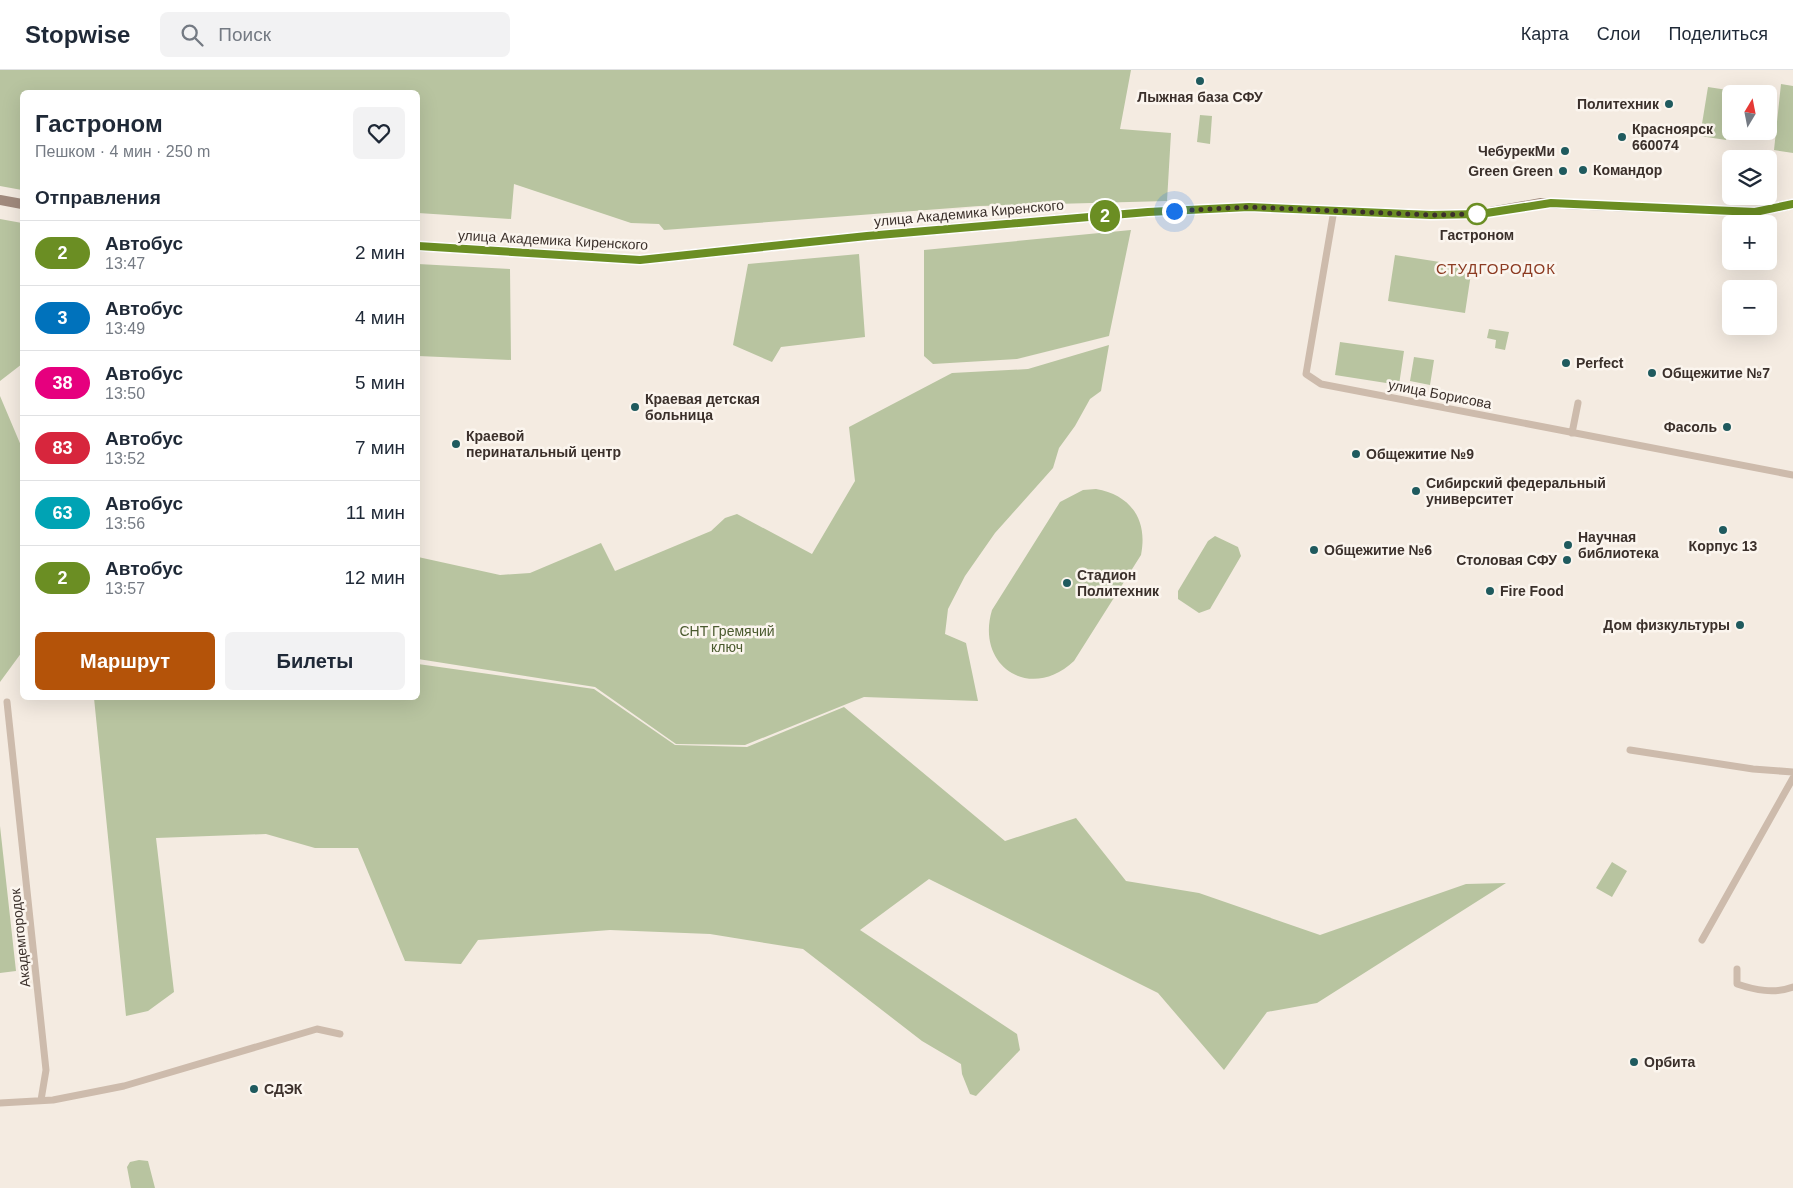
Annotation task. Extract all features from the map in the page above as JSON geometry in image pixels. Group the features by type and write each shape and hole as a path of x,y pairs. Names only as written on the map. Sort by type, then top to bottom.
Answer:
{"main road":[{"path":"0,200 20,204"},
{"name":"улица Академика Киренского","path":"420,246 640,260 861,236 1148,212 1249,207 1431,215 1480,214 1541,204 1567,203 1755,212 1793,204"}],"street":[{"name":"улица Борисова","path":"1334,210 1306,374 1321,384 1699,458 1793,474"},
{"path":"1572,433 1578,403"},
{"name":"Академгородок","path":"7,702 46,1070 40,1100"},
{"path":"1630,750 1752,769 1793,772"},
{"path":"1702,940 1793,778"},
{"path":"1737,969 1737,984 1750,988 1779,991 1793,987"},
{"path":"0,1104 40,1100 124,1086 317,1028 340,1034"}],"green space":[{"path":"0,70 1131,70 1120,129 1171,133 1167,201 979,206 664,230 659,224 631,223 514,184 511,219 420,213 420,90 20,90 20,190 0,186"},
{"path":"1781,84 1793,86 1793,153 1774,150 1775,140 1778,140"},
{"path":"1708,87 1722,89 1722,139 1700,136"},
{"path":"1200,115 1212,116 1210,144 1197,142"},
{"path":"0,219 20,223 20,366 0,381"},
{"path":"1131,230 1109,336 1017,359 933,364 924,356 924,250"},
{"path":"859,254 865,337 781,347 772,362 733,345 748,264"},
{"path":"1395,255 1472,267 1465,313 1388,301"},
{"path":"420,264 510,269 511,360 420,356"},
{"path":"1489,329 1509,332 1505,350 1495,348 1496,340 1487,338"},
{"path":"1340,342 1404,351 1399,385 1335,375"},
{"name":"СНТ Гремячий ключ","path":"1109,345 1101,391 1090,399 1075,426 1059,448 1053,468 995,533 965,576 948,609 945,634 966,643 978,701 864,697 745,745 676,744 595,687 420,659 420,557 500,575 530,573 601,543 615,571 711,531 725,518 737,514 812,554 855,481 849,427 952,373 1028,369"},
{"path":"1414,357 1434,360 1430,385 1410,381"},
{"path":"0,396 20,443 20,655 0,682"},
{"name":"Стадион Политехник","path":"1096,489 1119,497 1134,511 1142,531 1141,555 1074,661 1057,673 1041,678 1025,678 1010,672 999,662 992,648 989,630 992,610 1060,502 1083,490"},
{"path":"1215,536 1238,547 1241,556 1210,609 1199,613 1178,599 1178,591 1208,541"},
{"path":"420,664 594,689 675,745 747,747 844,707 1005,841 1076,818 1126,881 1199,893 1320,935 1466,884 1506,883 1317,1003 1267,1012 1224,1070 1158,993 929,879 860,930 1017,1034 1020,1050 976,1096 970,1094 962,1074 961,1064 922,1041 803,949 710,934 610,930 478,940 461,964 405,961 358,848 315,848 266,834 156,838 174,992 148,1011 126,1016 94,700 420,700"},
{"path":"0,826 16,971 0,973"},
{"path":"1612,862 1627,871 1612,897 1596,888"},
{"path":"148,1161 155,1188 131,1188 127,1167 130,1162"}],"bus line":[{"name":"2","path":"420,246 640,260 867,236 1148,212 1249,207 1431,215 1480,214 1551,203 1755,212 1776,210 1793,204"}],"place":[{"name":"Лыжная база СФУ","path":"1200,81"},
{"name":"Политехник","path":"1669,104"},
{"name":"Красноярск 660074","path":"1622,137"},
{"name":"ЧебурекМи","path":"1565,151"},
{"name":"Командор","path":"1583,170"},
{"name":"Green Green","path":"1563,171"},
{"name":"Гастроном","path":"1477,214"},
{"name":"Perfect","path":"1566,363"},
{"name":"Общежитие №7","path":"1652,373"},
{"name":"Краевая детская больница","path":"635,407"},
{"name":"Фасоль","path":"1727,427"},
{"name":"Краевой перинатальный центр","path":"456,444"},
{"name":"Общежитие №9","path":"1356,454"},
{"name":"Сибирский федеральный университет","path":"1416,491"},
{"name":"Корпус 13","path":"1723,530"},
{"name":"Научная библиотека","path":"1568,545"},
{"name":"Общежитие №6","path":"1314,550"},
{"name":"Столовая СФУ","path":"1567,560"},
{"name":"Стадион Политехник","path":"1067,583"},
{"name":"Fire Food","path":"1490,591"},
{"name":"Дом физкультуры","path":"1740,625"},
{"name":"Орбита","path":"1634,1062"},
{"name":"СДЭК","path":"254,1089"}],"district":[{"name":"СТУДГОРОДОК","path":"1496,269"}],"route":[{"path":"1174,211 1249,207 1431,215 1480,214 1477,214"}]}
